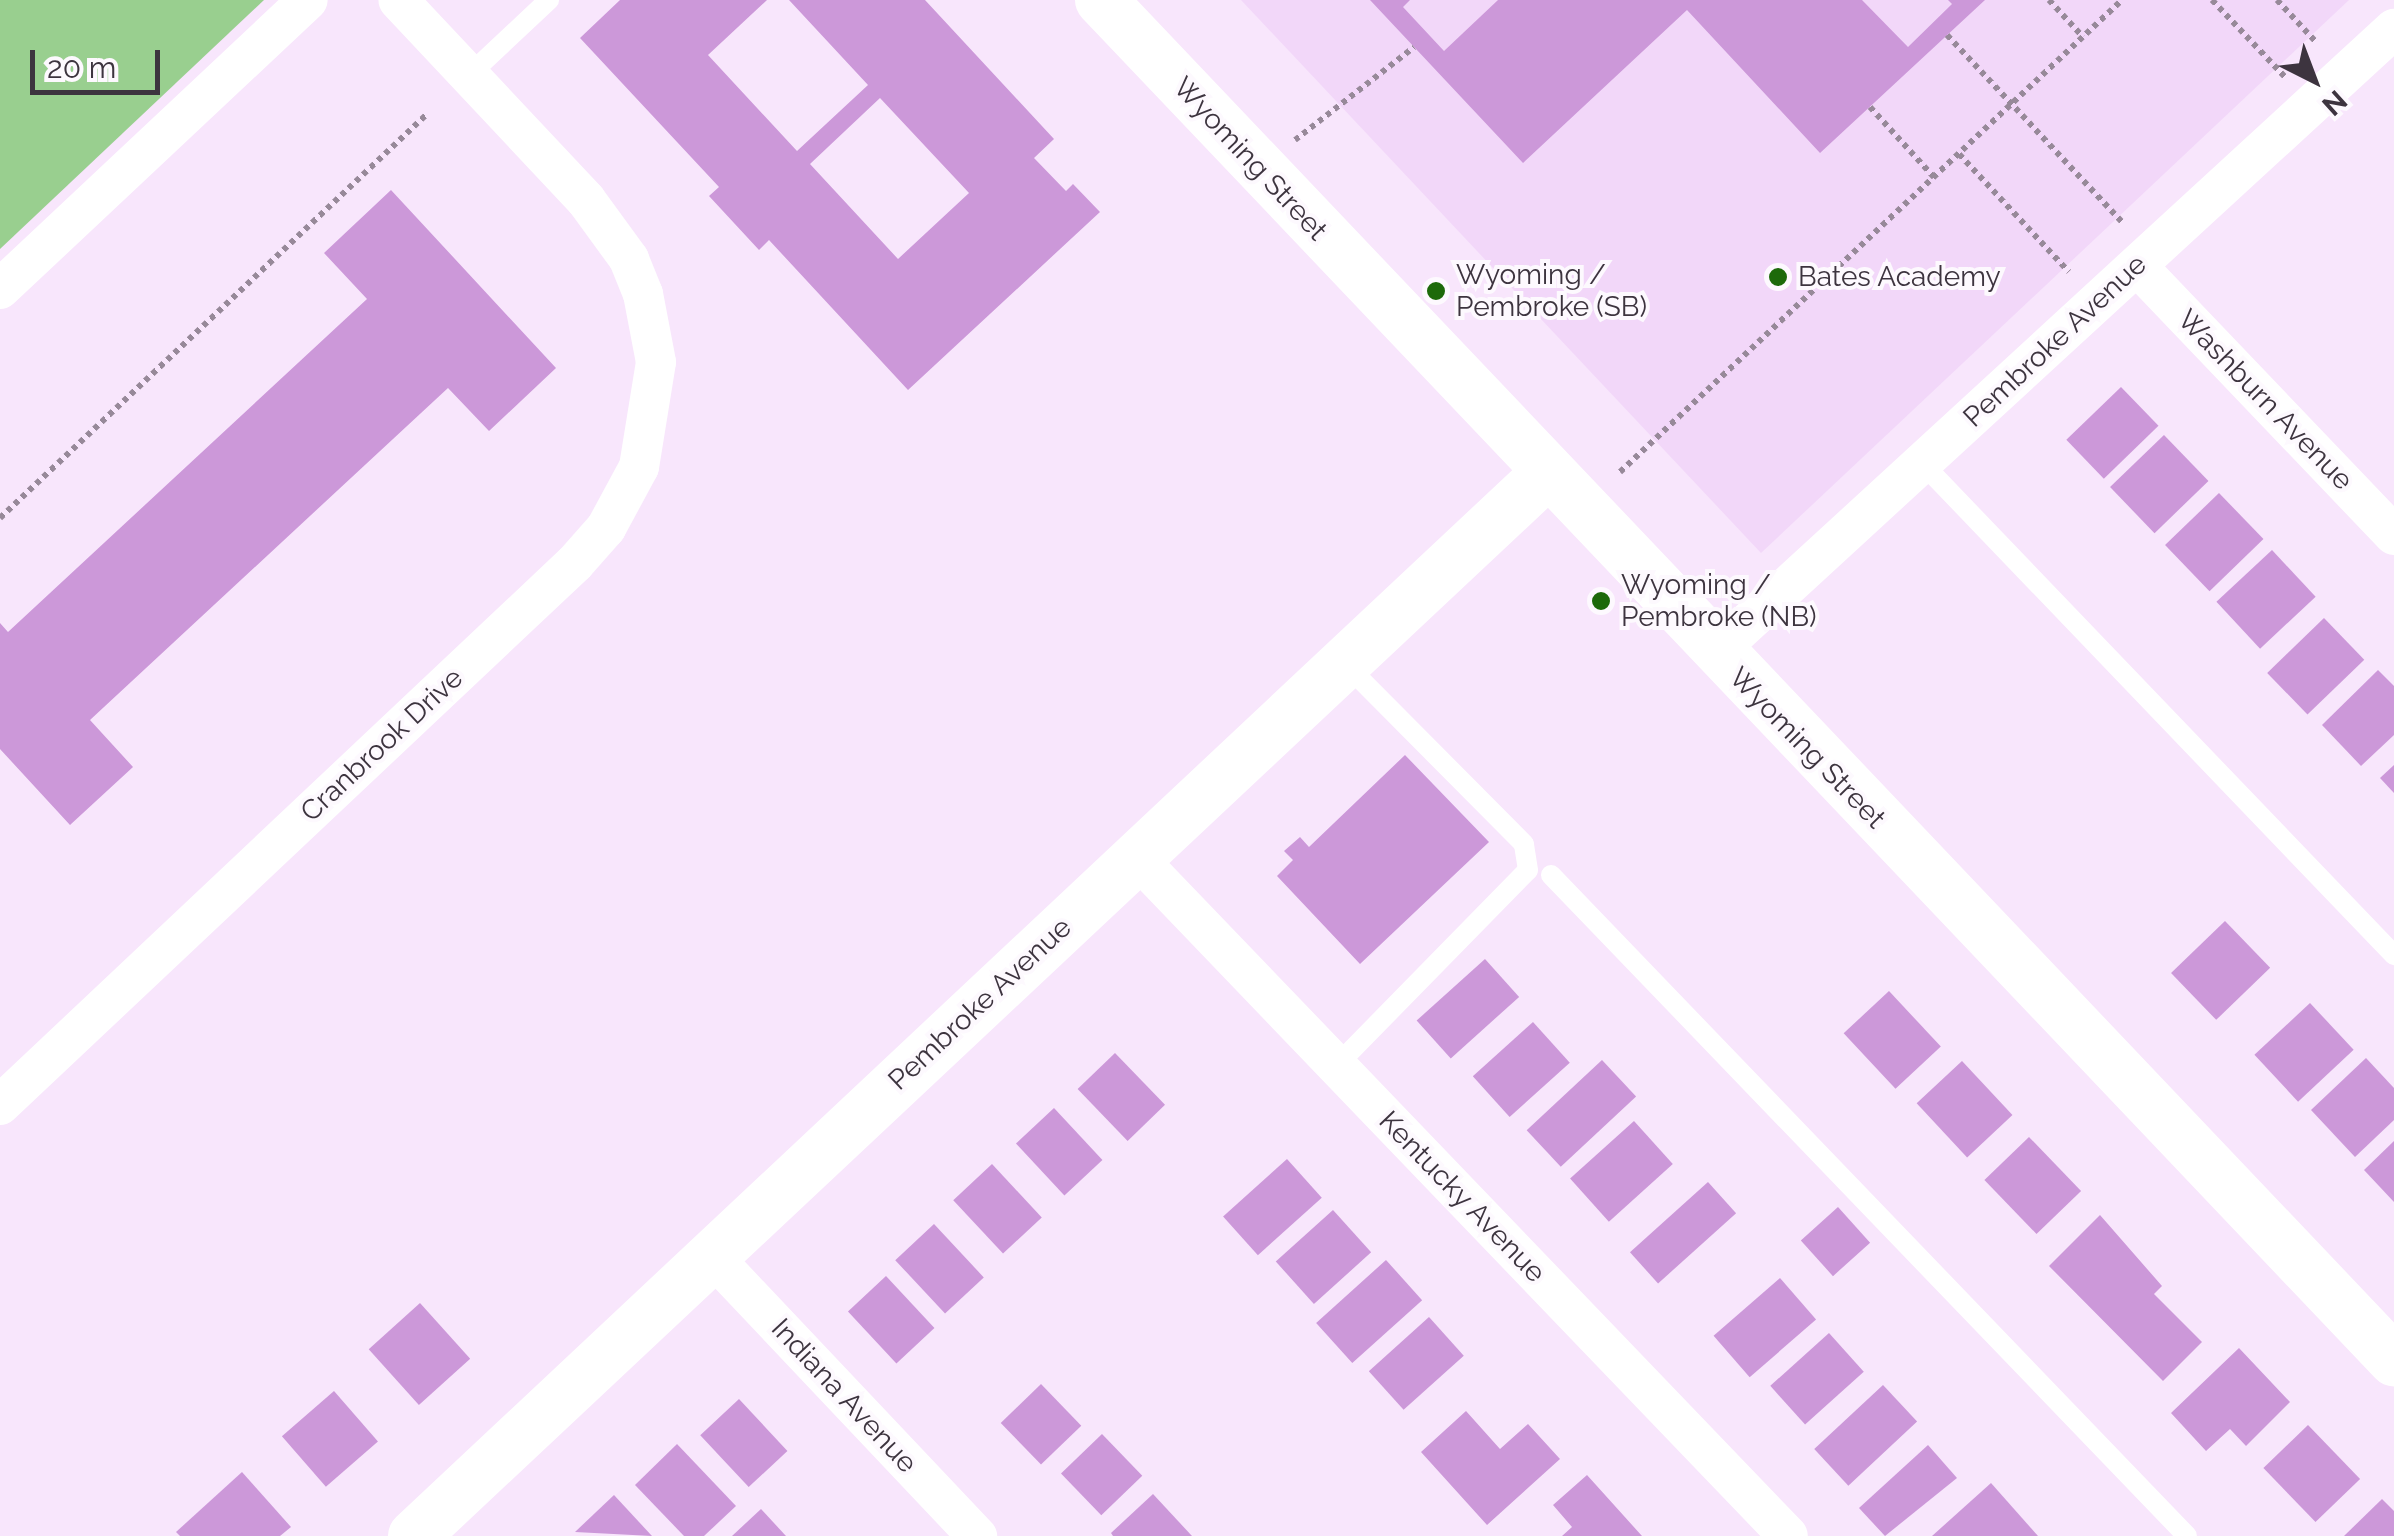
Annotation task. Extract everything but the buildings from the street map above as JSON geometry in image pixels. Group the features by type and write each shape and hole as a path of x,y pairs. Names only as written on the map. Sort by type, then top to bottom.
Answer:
{"street":[{"path":"0,289 308,0"},
{"name":"Cranbrook Drive","path":"0,1105 593,546 626,497 648,442 655,398 651,326 629,259 609,228 398,0"},
{"name":"Wyoming Street","path":"1101,0 1546,474 2394,1360"},
{"name":"Pembroke Avenue","path":"1716,652 2394,28"},
{"name":"Washburn Avenue","path":"2137,266 2394,535"},
{"name":"Pembroke Avenue","path":"414,1536 1546,474"},
{"name":"Kentucky Avenue","path":"1136,858 1788,1536"},
{"name":"Indiana Avenue","path":"712,1256 977,1536"}],"lane":[{"path":"469,75 549,0"},
{"path":"1922,463 2394,956"},
{"path":"1336,1066 1528,870 1524,844 1344,663"},
{"path":"1551,875 2187,1536"}],"path":[{"path":"2049,0 2083,37"},
{"path":"1620,472 2122,0"},
{"path":"2212,0 2286,78"},
{"path":"2277,0 2321,47"},
{"path":"1947,35 2126,227"},
{"path":"1262,171 1323,114 1336,114 1414,47"},
{"path":"1870,107 1934,177"},
{"path":"0,518 427,114"},
{"path":"1958,154 2073,276"}],"shaded area":[{"name":"Bates Academy","path":"1241,0 2349,0 1761,553"}],"green space":[{"path":"0,0 264,0 0,249"}],"place":[{"name":"Bates Academy","path":"1778,277"},
{"name":"Wyoming / Pembroke (SB)","path":"1436,291"},
{"name":"Wyoming / Pembroke (NB)","path":"1601,601"}]}
